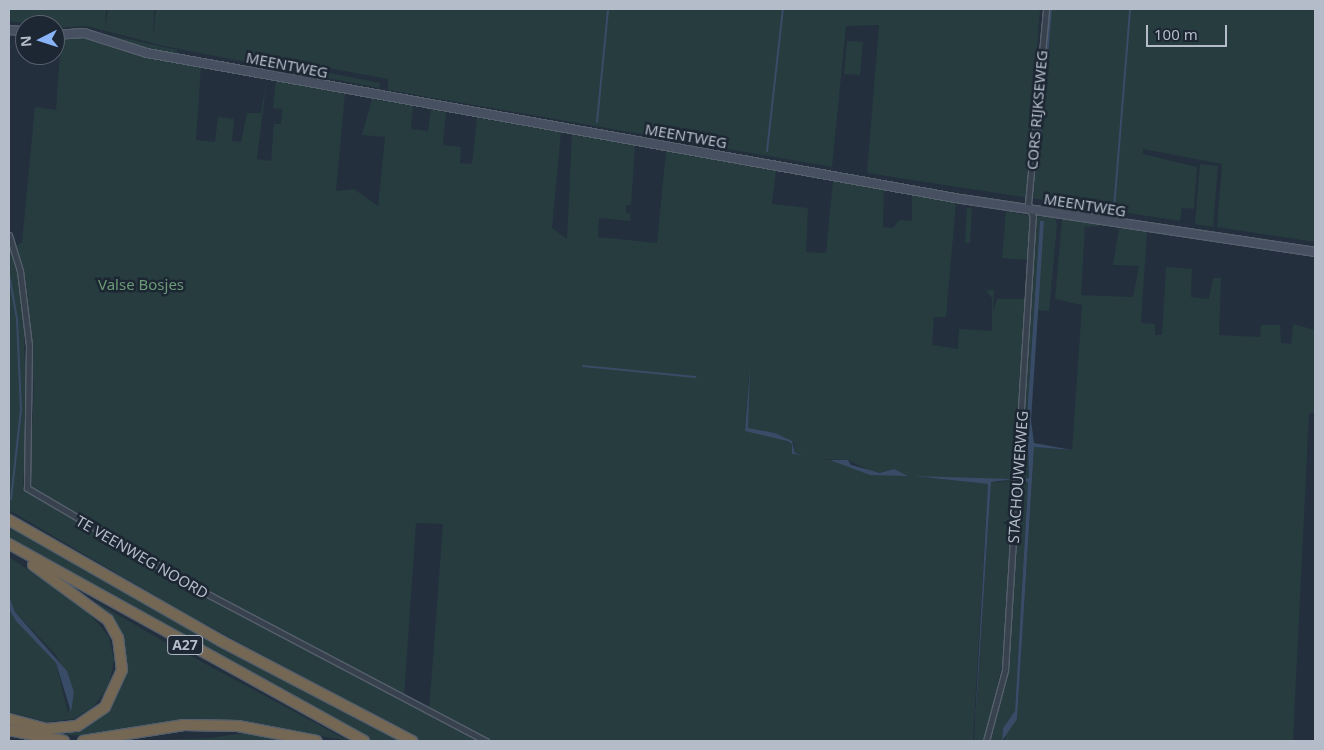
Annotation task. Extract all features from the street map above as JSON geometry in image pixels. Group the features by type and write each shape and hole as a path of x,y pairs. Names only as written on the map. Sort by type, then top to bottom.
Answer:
{"highway":[{"name":"A27","path":"9,520 221,641 412,741"},
{"name":"A27","path":"9,545 108,620 123,660 116,690 89,720 67,728 47,729 9,720"},
{"name":"A27","path":"9,545 364,741"},
{"path":"83,741 184,726 238,726 317,741"},
{"path":"9,730 64,741"}],"street":[{"name":"CORS RIJKSEWEG","path":"1031,210 1046,9"},
{"name":"MEENTWEG","path":"65,34 84,33 147,53 385,98 1031,210 1315,252"},
{"name":"STACHOUWERWEG","path":"986,741 1006,661 1031,210"},
{"name":"TE VEENWEG NOORD","path":"9,235 20,271 29,345 27,488 211,596 486,741"}],"green space":[{"path":"9,9 106,9 105,27 108,9 154,9 153,38 156,9 1040,9 1030,140 1039,141 1040,151 1052,9 1315,9 1315,242 1217,227 1222,164 1143,149 1143,154 1197,167 1194,209 1182,208 1180,221 867,173 879,25 846,26 832,167 388,90 388,79 264,56 263,60 380,83 379,88 164,46 87,26 65,27 65,15 15,15 15,22 9,21"},
{"name":"Valse Bosjes","path":"92,31 177,50 176,60 201,66 196,140 215,142 218,117 234,119 232,141 241,142 247,113 261,113 267,78 257,159 271,161 274,124 281,124 282,109 273,108 276,80 345,93 336,191 354,189 378,206 385,137 362,135 372,99 413,106 411,129 428,131 431,109 446,112 443,145 461,147 460,163 472,164 477,118 561,132 552,228 567,239 572,134 635,146 631,205 626,205 626,213 631,214 630,221 599,218 598,237 657,243 666,151 776,171 772,204 808,208 806,252 826,253 833,181 884,190 883,227 893,228 899,220 912,221 912,195 956,203 946,317 934,317 932,345 958,349 959,329 992,331 992,298 986,291 994,289 993,312 997,299 1026,299 1003,661 984,741 974,741 991,482 1013,482 913,476 988,484 973,741 488,741 429,711 443,524 416,523 404,698 215,597 29,486 34,385 27,293 17,245 22,242 35,107 56,110 59,65 65,65 65,39 89,36","holes":["749,374 748,428 775,433 794,443 795,453 803,454 792,454 792,444 774,435 745,431","822,459 848,460 872,472 908,475 870,475 846,462"]},
{"path":"847,41 863,42 860,75 844,74"},
{"path":"1200,164 1218,166 1213,227 1195,224"},
{"path":"967,208 972,208 970,243 965,243"},
{"path":"1006,211 1031,216 1029,260 1002,258"},
{"path":"1047,215 1055,217 1057,225 1049,311 1037,310 1044,221 1040,221 1027,416 1029,479 1023,479 1028,483 1015,711 1003,728 1002,741 988,741 1007,664 1036,227 1037,217"},
{"path":"1062,219 1110,225 1085,227 1081,295 1133,297 1139,266 1113,265 1119,228 1147,232 1141,323 1155,324 1155,335 1162,335 1166,267 1192,269 1191,297 1209,299 1213,278 1221,278 1219,335 1260,337 1261,325 1280,325 1281,343 1291,344 1293,324 1315,330 1315,413 1309,413 1293,741 1005,741 1006,730 1017,719 1034,447 1072,450 1082,305 1055,299"},
{"path":"9,240 16,260 24,327 27,437 23,483 27,492 216,600 483,741 422,741 186,614 9,510"},
{"path":"9,524 403,741 372,741 305,706 9,541"},
{"path":"9,557 86,609 109,637 114,660 108,688 94,706 74,719 46,722 9,712 9,609 56,663 68,713 74,692 56,655 15,612 9,596"},
{"path":"94,601 163,641 349,741 247,723 210,722 87,736 51,734 72,731 111,705 120,687 109,615"},
{"path":"244,733 285,741 130,741 210,738"}],"water":[{"path":"1049,9 1052,9 1040,151 1038,151"},
{"path":"1040,221 1044,221 1031,420 1034,443 1072,450 1034,447 1017,719 1002,741 1003,728 1015,711 1028,483 1023,479 1029,478 1027,416"},
{"path":"750,368 748,428 775,433 792,441 795,453 804,455 792,454 792,444 787,441 745,431"},
{"path":"830,460 848,460 851,465 880,473 894,469 908,476 870,475"},
{"path":"913,476 1013,479 991,482 974,741 988,484"},
{"path":"9,596 15,612 67,671 74,692 71,712 56,663 16,621 9,609"}],"waterway":[{"path":"597,122 608,9"},
{"path":"767,151 783,9"},
{"path":"1114,209 1130,9"},
{"path":"9,274 17,319 21,409 11,499"},
{"path":"583,366 695,377"}]}
